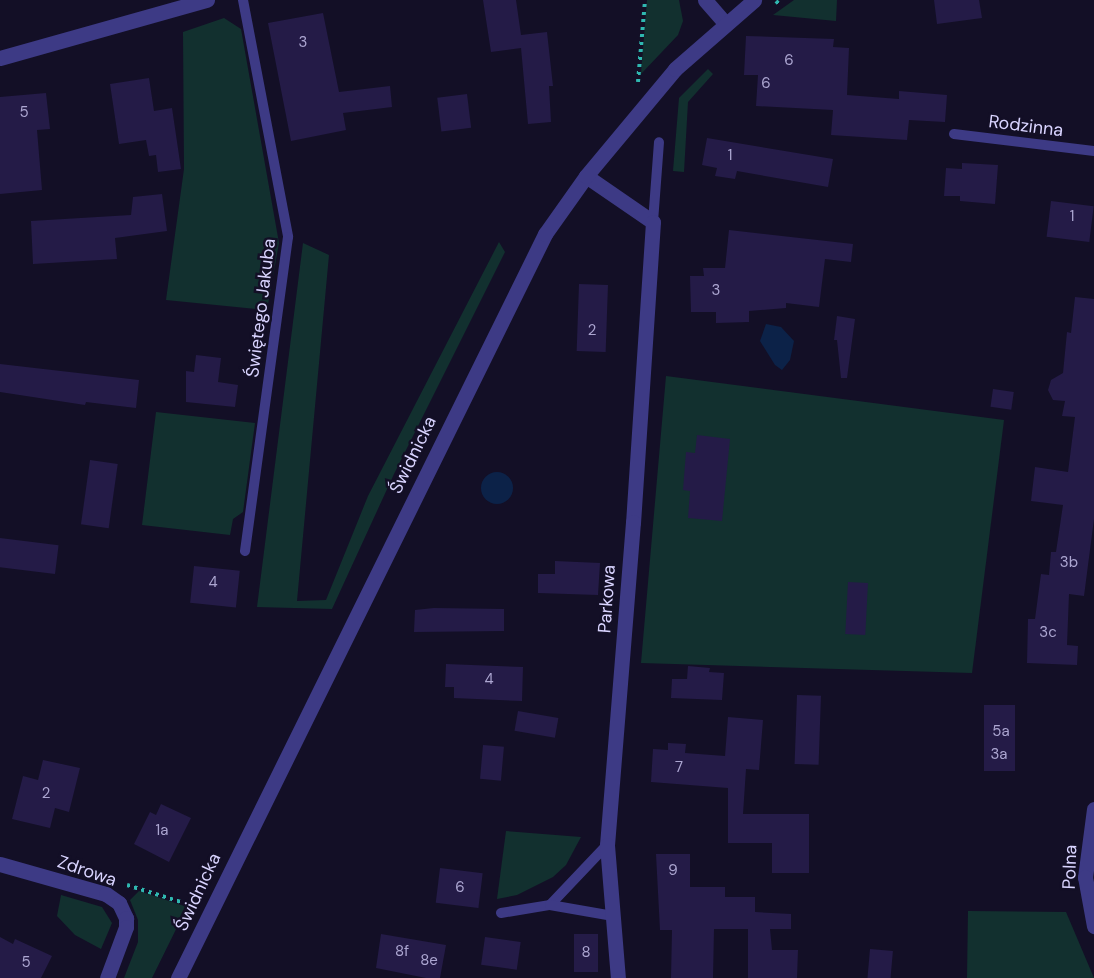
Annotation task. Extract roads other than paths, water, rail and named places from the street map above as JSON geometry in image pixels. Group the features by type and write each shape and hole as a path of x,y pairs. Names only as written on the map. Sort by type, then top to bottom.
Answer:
{"street":[{"path":"0,58 207,0"},
{"path":"705,0 725,23"},
{"name":"Świdnicka","path":"178,978 545,234 586,176 675,69 754,0"},
{"path":"586,176 653,222"},
{"name":"Parkowa","path":"618,978 607,845 633,522 653,222"},
{"name":"Polna","path":"1092,917 1085,877 1094,809"},
{"name":"Zdrowa","path":"0,864 106,894 119,903 126,918 126,927 107,978"}],"lane":[{"name":"Świętego Jakuba","path":"243,0 288,237 245,550"},
{"name":"Rodzinna","path":"954,134 1094,151"},
{"name":"Parkowa","path":"653,222 659,142"},
{"path":"550,905 607,845"},
{"path":"501,913 550,905 613,916"}],"water":[{"path":"766,324 781,327 794,341 790,360 782,370 775,365 760,341"},
{"path":"497,472 508,477 513,488 508,499 497,504 486,499 481,488 486,477"}]}
